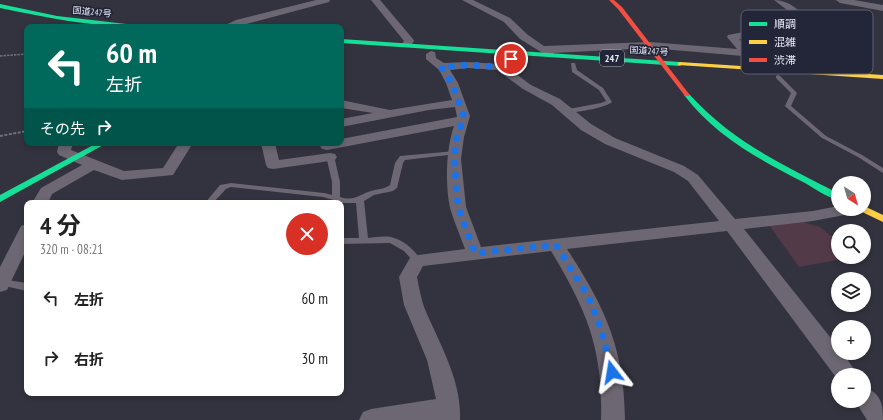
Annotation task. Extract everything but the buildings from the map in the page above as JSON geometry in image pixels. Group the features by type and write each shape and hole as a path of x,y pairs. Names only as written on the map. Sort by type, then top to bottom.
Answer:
{"main road":[{"path":"611,0 620,8 650,45 696,106 719,128 752,151 831,193"},
{"name":"国道247号","path":"0,6 57,18 109,24"},
{"name":"国道247号","path":"0,13 57,24"},
{"name":"国道247号","path":"344,41 545,52 741,67"},
{"name":"国道247号","path":"344,49 511,59 883,85"},
{"name":"国道247号","path":"842,74 883,77"},
{"path":"0,199 97,146"}],"street":[{"path":"234,24 326,0"},
{"path":"376,0 409,41 406,44"},
{"path":"466,0 507,20 524,37 545,52 650,45 697,47 741,53"},
{"path":"778,0 792,10"},
{"path":"840,0 883,8"},
{"path":"741,34 733,35 732,37 741,49"},
{"path":"431,54 431,59 441,67 452,83 464,116 457,137 454,153 458,207 475,253"},
{"path":"441,67 468,65 500,67 505,66 511,59"},
{"path":"500,67 527,87 556,102 586,127 610,140 679,169 693,178 842,368"},
{"path":"344,122 429,106 460,103"},
{"path":"344,104 381,110 389,114"},
{"path":"269,146 273,165 463,120"},
{"path":"64,146 64,152 75,158 122,176 168,172 184,146"},
{"path":"42,200 46,191 92,165"},
{"path":"371,420 448,414 438,360 414,305 408,277 417,260 730,224 813,216 831,212"},
{"path":"1,283 24,236"},
{"path":"556,245 588,296 601,329 612,372 613,420"},
{"path":"871,406 881,420"}],"lane":[{"path":"565,110 603,105 609,102 601,89 574,71 573,64"},
{"path":"778,77 794,93 788,106 824,137 860,156 883,171"},
{"path":"329,152 336,182 336,198"},
{"path":"344,201 360,200 372,193 394,186 399,162 403,158 454,153"},
{"path":"212,200 224,187 231,185 324,195 341,200"},
{"path":"360,200 364,241"},
{"path":"344,241 392,240 407,249 417,260"},
{"path":"1,283 24,287"}],"path":[{"path":"0,56 24,54"},
{"path":"0,136 24,132"}],"shaded area":[{"path":"800,221 820,227 831,236 831,261 799,267 769,225"}],"traffic: fast":[{"path":"0,6 57,18 109,24"},
{"path":"344,41 680,64"},
{"path":"687,95 719,128 757,154 831,193"},
{"path":"0,199 97,146"}],"traffic: slow":[{"path":"680,64 741,68"},
{"path":"836,74 883,77"},
{"path":"871,213 883,219"}],"traffic: jam":[{"path":"611,0 620,8 687,95"}],"route":[{"path":"511,59 505,66 500,67 451,65 441,67 452,83 464,116 457,137 454,159 458,207 475,253 556,245 588,296 601,329 612,372"}]}
